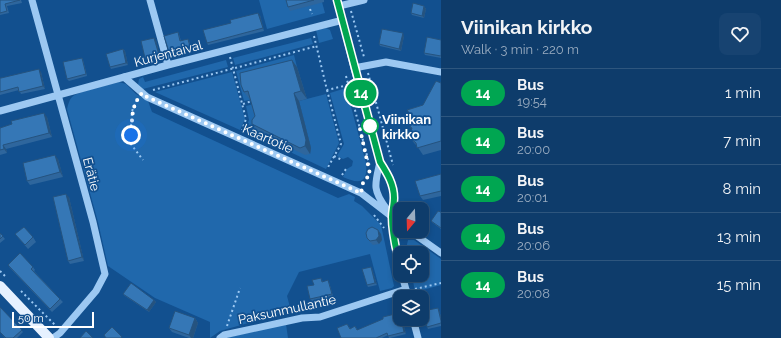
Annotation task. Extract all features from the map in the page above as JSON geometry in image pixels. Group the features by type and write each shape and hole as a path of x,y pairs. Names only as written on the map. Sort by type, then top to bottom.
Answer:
{"main road":[{"path":"0,286 49,338"}],"street":[{"name":"Erätie","path":"32,0 93,222 105,274 96,291 61,332 53,338"},
{"path":"150,0 168,65"},
{"path":"364,0 348,4 338,3 380,162 390,178 393,189 394,199 392,216 395,246"},
{"name":"Kurjentaival","path":"0,111 168,65 343,20"},
{"path":"354,68 386,62 441,72"},
{"name":"Kaartotie","path":"124,77 146,92 147,97 361,193 392,216"},
{"path":"380,162 376,179 377,196 392,216"},
{"path":"420,238 441,253"},
{"path":"406,282 410,290"},
{"name":"Paksunmullantie","path":"222,336 302,318 320,317 393,293"},
{"path":"415,326 418,338"}],"path":[{"path":"348,4 394,168"},
{"path":"310,9 312,14"},
{"path":"312,27 341,144 326,172"},
{"path":"143,160 130,143 132,110 136,101 146,92 316,46"},
{"path":"227,50 246,119 240,133"},
{"path":"327,90 348,85 370,169"},
{"path":"243,104 254,101"},
{"path":"334,156 342,160"},
{"path":"340,179 346,169"},
{"path":"371,211 384,227 385,234"},
{"path":"0,271 6,278"},
{"path":"410,290 441,283"},
{"path":"17,288 61,332"},
{"path":"222,336 240,288"}],"shaded area":[{"path":"259,0 322,2 325,13 267,29"},
{"path":"326,28 330,30 333,39 319,43 316,30"},
{"path":"311,38 313,44 235,65 233,58"},
{"path":"294,55 297,67 245,81 246,93 250,100 244,101 236,71"},
{"path":"226,60 228,67 143,89 138,85 139,79 143,77 145,82"},
{"path":"232,72 245,119 240,130 155,92"},
{"path":"119,82 126,84 136,94 148,101 152,112 338,198 349,194 355,197 354,201 362,206 381,225 394,286 392,288 380,291 370,254 299,272 287,296 291,311 220,331 210,338 210,322 155,298 108,266 98,222 67,109 72,97 87,90"},
{"path":"346,88 366,163 366,175 364,179 358,181 343,177 347,169 352,166 353,161 348,157 343,159 337,156 344,144 330,93"},
{"path":"326,94 339,143 326,169 288,151 290,148 310,154 311,148 299,101"},
{"path":"254,104 267,136 264,141 244,131 249,120 246,106"},
{"path":"408,240 414,240 423,246 407,246"},
{"path":"429,251 441,259 441,285 422,290 415,290 413,282 429,282"},
{"path":"286,324 288,338 225,338"}],"building":[{"path":"0,0 20,0 5,4 7,11 0,13"},
{"path":"286,0 314,0 288,7"},
{"path":"413,3 424,6 422,16 411,13"},
{"path":"258,13 263,28 207,43 203,30 231,23 230,20"},
{"path":"382,29 403,33 399,49 379,44"},
{"path":"178,32 180,41 188,39 190,47 169,52 164,36"},
{"path":"427,37 441,40 441,56 424,53"},
{"path":"154,38 159,55 145,58 141,41"},
{"path":"123,49 126,63 110,67 106,54"},
{"path":"82,58 86,74 67,79 63,62"},
{"path":"292,60 301,91 294,93 306,140 305,146 300,148 252,124 252,120 255,116 248,91 244,92 241,85 240,73"},
{"path":"39,69 43,86 19,92 18,87 0,92 0,78"},
{"path":"436,81 441,83 441,141 417,148 416,143 409,137 413,118 407,110 423,105"},
{"path":"44,113 49,133 3,145 4,149 0,150 0,128 12,124 11,121"},
{"path":"55,155 60,172 27,181 23,163"},
{"path":"441,174 441,191 420,196 415,181"},
{"path":"66,194 82,257 68,261 53,197"},
{"path":"438,211 441,212 441,228 431,221"},
{"path":"24,227 33,237 25,245 15,234"},
{"path":"372,227 378,230 379,236 376,240 370,241 367,238 366,233 368,229"},
{"path":"20,253 33,267 31,269 60,299 50,309 8,265"},
{"path":"371,267 375,283 367,285 362,269"},
{"path":"321,278 322,282 328,280 332,294 310,299 307,286 314,285 312,280"},
{"path":"131,283 154,300 147,310 123,294"},
{"path":"0,307 22,330 13,338 6,338 0,332"},
{"path":"438,308 441,323 427,327 429,326 429,310"},
{"path":"175,311 195,318 189,335 169,328"},
{"path":"393,314 393,326 403,326 404,332 388,336 387,333 376,338 341,338 337,328 347,324 350,329 355,326 357,330 383,319 383,317"},
{"path":"112,327 122,337 121,338 106,338 104,335"},
{"path":"86,331 93,338 80,338"}],"bus line":[{"name":"14","path":"337,0 380,162 390,178 393,189 394,199 392,216 395,246"}],"place":[{"name":"Viinikan kirkko","path":"370,126"}],"route":[{"path":"131,135 132,110 142,93 147,97 361,193 363,183 370,174 370,169 360,129 370,126"}]}
